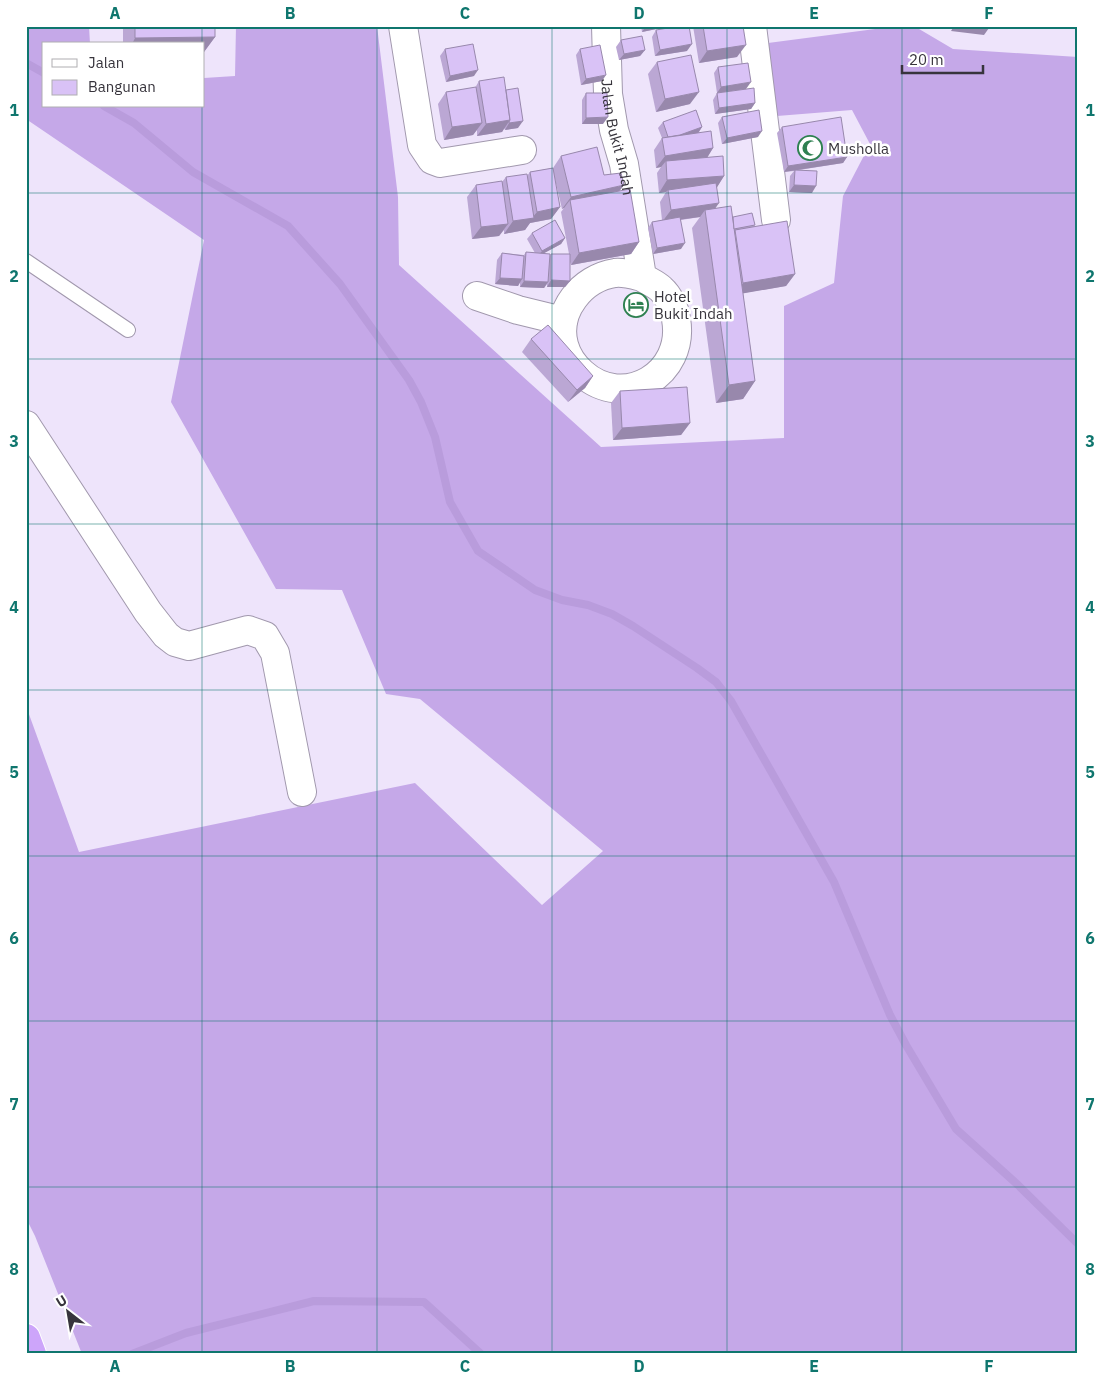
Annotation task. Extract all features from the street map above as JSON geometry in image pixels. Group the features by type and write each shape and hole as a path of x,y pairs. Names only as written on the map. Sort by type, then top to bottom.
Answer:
{"highway":[{"path":"26,1338 32,1354"}],"street":[{"path":"403,26 422,145 432,160 440,163 522,150"},
{"name":"Jalan Bukit Indah","path":"606,26 608,94 614,130 624,164 642,277"},
{"path":"752,26 776,220"},
{"path":"616,273 642,277 662,289 675,309 679,332 673,356 659,375 638,386 614,389 592,382 574,366 564,345 563,321 573,298 592,280 616,273"},
{"path":"477,296 518,310 563,321"},
{"path":"29,437 148,612 166,635 175,642 189,646 248,630 265,636 274,653 302,792"}],"lane":[{"path":"26,260 128,330"}],"shaded area":[{"path":"26,26 89,26 90,42 42,42 42,108 205,108 205,78 235,76 236,26 377,26 398,197 399,265 601,447 784,438 784,306 834,283 843,196 870,144 852,110 777,116 768,43 898,26 914,26 953,49 1078,57 1078,1354 82,1354 26,1218 26,706 79,852 415,783 542,905 603,851 420,699 386,694 342,590 276,589 171,402 204,240 26,119"}],"building":[{"path":"135,26 215,26 215,37 135,38"},
{"path":"689,26 692,44 660,50 656,30"},
{"path":"703,26 743,26 746,45 707,51"},
{"path":"970,26 989,26 989,28"},
{"path":"642,36 645,50 624,54 621,40"},
{"path":"473,44 478,70 450,76 445,49"},
{"path":"600,45 606,75 586,79 580,49"},
{"path":"691,55 699,92 665,99 657,62"},
{"path":"748,63 751,82 721,87 718,67"},
{"path":"504,77 510,120 486,124 479,81"},
{"path":"476,87 482,123 452,127 446,92"},
{"path":"518,88 523,121 509,123 506,90"},
{"path":"754,88 755,103 719,108 717,93"},
{"path":"586,93 607,93 608,117 586,118"},
{"path":"696,110 702,127 668,137 663,122"},
{"path":"759,110 762,131 727,138 722,117"},
{"name":"Musholla","path":"841,117 847,157 788,166 782,127"},
{"path":"711,131 713,148 665,156 662,138"},
{"path":"597,147 604,175 621,173 624,185 571,197 561,156"},
{"path":"723,156 724,176 667,180 666,161"},
{"path":"553,168 560,207 537,212 530,172"},
{"path":"795,170 817,171 816,186 794,185"},
{"path":"527,174 534,218 513,221 506,177"},
{"path":"502,181 508,224 481,227 476,185"},
{"path":"716,183 719,203 671,210 668,190"},
{"path":"630,189 639,242 579,253 570,200"},
{"path":"731,206 755,381 729,385 705,210"},
{"path":"752,213 755,225 734,229 733,217"},
{"path":"680,217 685,243 657,248 652,222"},
{"path":"555,220 565,238 542,251 532,233"},
{"path":"787,221 795,274 743,283 735,230"},
{"path":"526,252 550,254 548,282 524,281"},
{"path":"502,253 524,256 522,279 500,278"},
{"path":"551,254 570,254 570,281 551,280"},
{"path":"548,325 593,376 577,390 531,339"},
{"path":"687,387 690,423 622,428 620,391"}],"waterway":[{"path":"26,63 42,72"},
{"path":"108,108 134,123 193,172 288,226 340,284 409,380 421,402 435,437 450,502 478,551 535,590 562,600 588,605 612,614 716,682 731,701 834,882 890,1015 956,1129 1018,1185 1078,1244"},
{"path":"132,1354 186,1333 314,1301 424,1302 481,1354"}],"place":[{"name":"Musholla","path":"810,148"},
{"name":"Hotel Bukit Indah","path":"636,305"}]}
